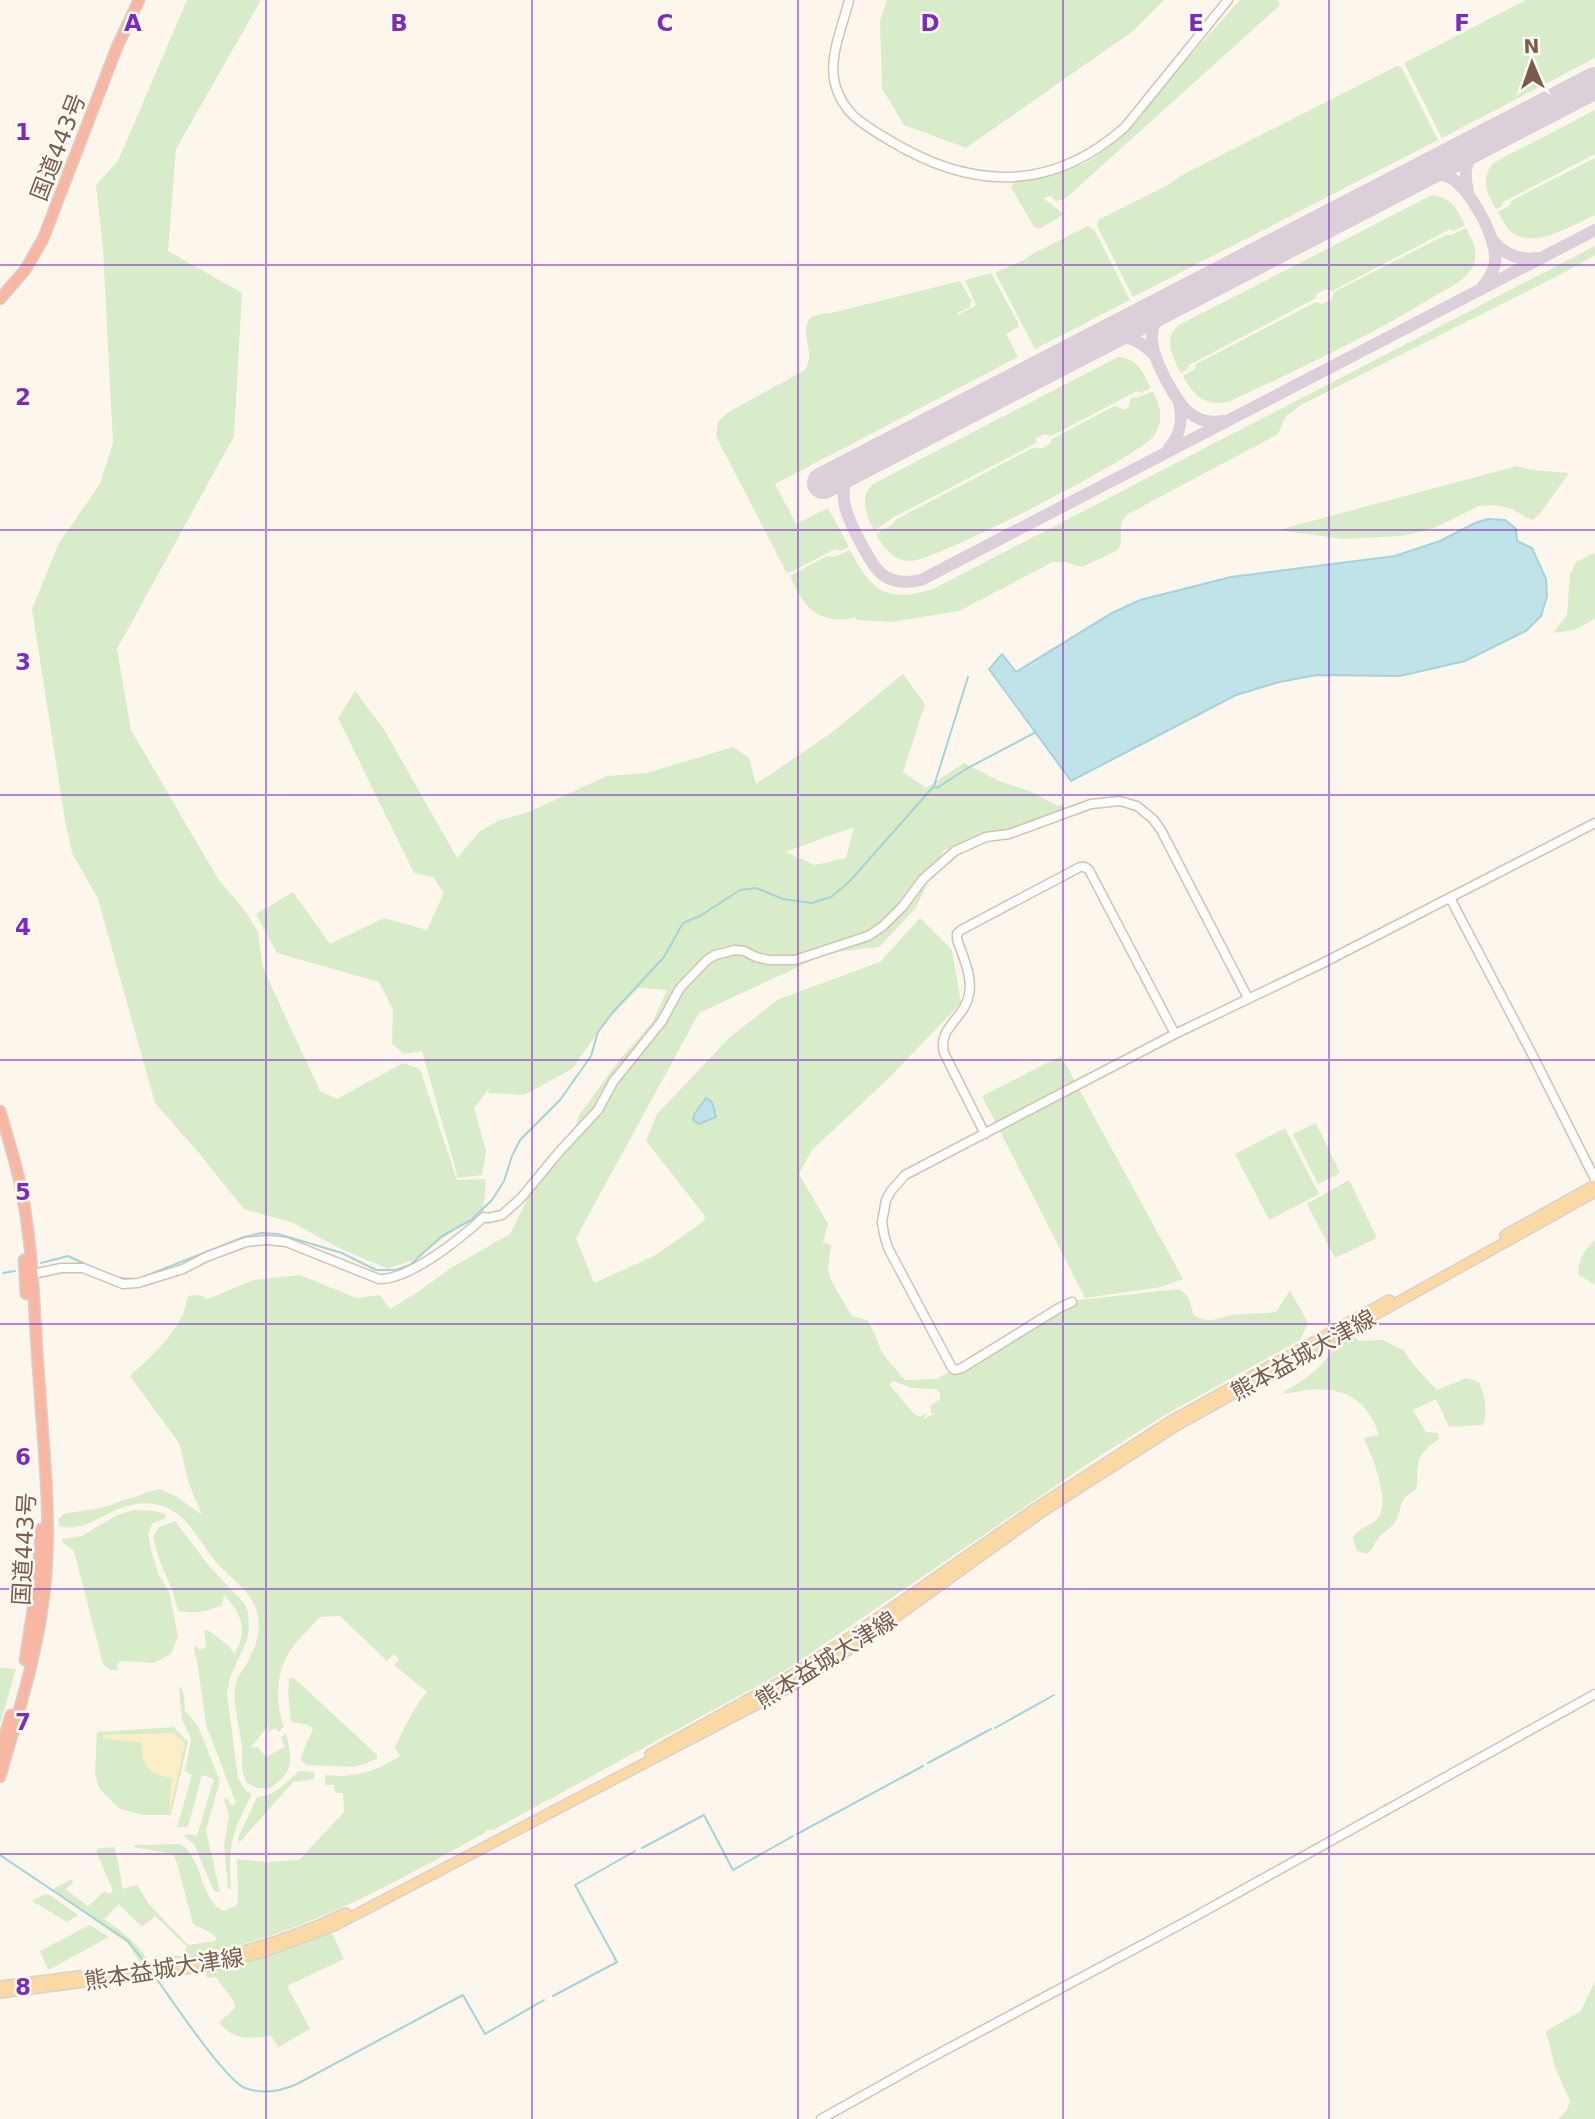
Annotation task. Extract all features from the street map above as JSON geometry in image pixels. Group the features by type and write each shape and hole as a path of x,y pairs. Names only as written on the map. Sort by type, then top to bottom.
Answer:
{"highway":[{"name":"国道443号","path":"0,299 25,270 43,239 117,47 139,0"},
{"name":"国道443号","path":"0,1111 22,1193 40,1466 41,1535 38,1577 22,1675 0,1751"},
{"name":"国道443号","path":"0,1133 16,1195 28,1275 46,1466 48,1535 46,1577 38,1628 0,1777"}],"main road":[{"name":"熊本益城大津線","path":"0,1986 213,1959 298,1933 365,1904 785,1679 864,1628 1036,1508 1169,1422 1595,1185"},
{"name":"熊本益城大津線","path":"0,1993 215,1965 264,1952 334,1926 792,1686 860,1643 1042,1512 1176,1426 1595,1192"}],"street":[{"path":"849,0 834,65 839,93 850,113 870,129 929,163 966,173 1015,178 1031,177 1074,162 1112,138 1125,127 1228,0"},
{"path":"28,1275 61,1268 83,1268 123,1284 138,1283 183,1269 246,1242 267,1240 286,1242 310,1250 379,1279 404,1273 457,1240 484,1217 502,1215 521,1198 598,1110 613,1082 662,1021 680,988 707,960 735,950 769,960 795,960 867,936 883,926 903,906 923,878 956,851 986,837 1009,834 1091,804 1121,801 1137,806 1153,819 1248,998"},
{"path":"1072,1302 955,1370 888,1248 882,1222 886,1200 891,1191 905,1175 1175,1034 1321,964 1595,824"},
{"path":"985,1134 941,1044 942,1037 966,1005 970,992 969,977 957,934 1080,867 1089,870 1175,1034"},
{"path":"1450,898 1595,1179"},
{"path":"821,2119 1185,1922 1595,1694"}],"green space":[{"path":"187,0 261,0 176,149 168,251 242,293 234,436 117,649 131,730 218,879 245,911 258,932 263,968 320,1091 337,1099 403,1063 420,1069 457,1180 486,1179 483,1213 471,1218 413,1260 388,1269 339,1248 293,1223 244,1209 155,1103 98,899 72,853 65,820 32,609 59,543 100,484 113,443 103,248 96,185 118,161"},
{"path":"887,0 1164,0 1133,31 966,148 904,125 882,88 880,21"},
{"path":"1240,0 1278,0 1280,5 1065,199 1056,201 1050,196 1043,198 1064,214 1041,228 1034,227 1011,187 1016,181 1052,175 1086,163 1117,141"},
{"path":"1526,0 1595,0 1595,58 1442,138 1405,65 1406,62"},
{"path":"1397,66 1402,68 1438,140 1133,297 1097,226 1098,220"},
{"path":"1595,110 1595,154 1503,202 1502,206 1496,209 1486,181 1493,163"},
{"path":"1595,158 1595,215 1564,230 1541,237 1519,236 1508,229 1498,212 1510,205 1511,201"},
{"path":"1432,195 1449,201 1465,225 1453,231 1450,229 1332,291 1325,289 1317,294 1316,298 1189,365 1181,373 1172,355 1170,342 1179,325"},
{"path":"1088,226 1095,231 1130,300 1035,349 996,272"},
{"path":"1466,228 1473,243 1475,258 1472,268 1464,277 1358,339 1228,402 1206,401 1191,389 1183,376 1195,369 1196,364 1316,302 1322,304 1332,299 1334,292 1446,235"},
{"path":"1595,246 1595,255 1571,269 1301,405 1286,416 1278,434 1128,514 1122,523 1118,550 1082,567 1053,562 959,611 892,622 857,620 855,617 841,620 824,617 805,604 790,576 827,556 834,557 850,550 866,576 882,590 903,595 933,589"},
{"path":"991,273 1018,323 1018,327 1006,334 1018,357 775,484 796,524 828,508 849,547 840,551 835,549 791,572 786,572 716,436 718,422 727,413 805,370 809,356 806,331 810,318 960,281 972,302 970,307 957,313 958,315 976,305 965,280"},
{"path":"1118,357 1135,363 1151,388 1140,393 1137,391 1051,436 1045,434 1036,438 1036,443 892,518 874,531 865,501 873,484"},
{"path":"1153,391 1160,414 1154,436 1114,464 1037,506 958,544 912,561 899,559 890,553 876,534 892,525 895,520 1035,447 1040,449 1050,444 1052,439 1115,406 1125,410 1130,399"},
{"path":"1517,466 1569,473 1539,515 1532,520 1510,508 1493,505 1479,506 1434,528 1402,536 1343,539 1278,530"},
{"path":"1595,553 1595,619 1574,630 1553,633 1567,615 1570,575 1576,562"},
{"path":"903,674 925,704 903,772 926,788 964,763 1058,806 1062,804 1067,811 1014,829 990,832 944,850 915,909 879,947 828,953 699,1013 576,1238 594,1283 654,1256 704,1221 705,1216 646,1141 657,1114 731,1036 779,999 880,962 920,918 952,950 961,1003 888,1079 812,1150 799,1174 828,1224 823,1242 831,1245 828,1270 833,1284 852,1316 867,1320 882,1352 905,1380 937,1379 1062,1302 1178,1289 1187,1297 1194,1316 1209,1320 1276,1312 1290,1290 1308,1323 1300,1340 1165,1415 1095,1459 783,1672 368,1895 275,1934 207,1954 170,1959 172,1956 183,1956 187,1947 155,1916 142,1927 119,1904 104,1919 138,1947 147,1959 140,1962 127,1943 51,1890 72,1879 73,1883 65,1889 88,1906 105,1891 109,1894 113,1891 96,1851 98,1848 115,1847 123,1889 137,1885 148,1903 188,1945 215,1941 213,1934 193,1924 173,1854 134,1845 180,1844 193,1858 215,1905 223,1911 237,1905 237,1859 267,1862 299,1860 344,1812 343,1793 335,1793 334,1785 325,1785 325,1775 364,1773 400,1756 395,1747 413,1711 427,1692 394,1665 399,1659 394,1654 387,1661 340,1616 320,1617 293,1647 282,1668 278,1698 284,1726 279,1732 275,1728 267,1733 269,1725 251,1747 258,1747 266,1757 285,1747 281,1738 286,1733 290,1751 288,1770 270,1788 257,1788 247,1783 242,1770 235,1689 237,1679 254,1649 258,1636 258,1617 250,1598 217,1563 186,1521 173,1510 149,1503 134,1504 84,1525 59,1526 58,1518 62,1517 62,1514 101,1508 158,1489 176,1496 202,1515 189,1484 179,1443 130,1376 158,1350 174,1330 188,1296 200,1295 208,1299 253,1280 300,1275 356,1298 380,1295 390,1309 449,1269 510,1234 531,1192 570,1146 579,1115 621,1058 652,1023 667,990 639,988 606,1021 572,1069 524,1095 488,1093 491,1086 474,1108 486,1151 482,1175 458,1178 422,1051 404,1054 392,1044 393,1010 379,982 277,953 256,914 293,892 330,944 384,918 427,930 444,893 433,877 414,873 338,718 355,691 385,731 457,858 480,831 498,821 531,811 607,776 647,773 733,747 749,758 756,784 830,734","holes":["854,827 846,858 815,865 785,852","894,1381 911,1388 936,1389 940,1393 940,1399 931,1405 931,1413 936,1413 924,1419 927,1413 920,1417 915,1415 889,1384"]},
{"path":"1061,1056 1183,1279 1161,1287 1085,1298 982,1096"},
{"path":"1316,1123 1340,1173 1318,1184 1293,1134"},
{"path":"1285,1128 1319,1194 1269,1220 1235,1154"},
{"path":"1349,1180 1377,1238 1335,1258 1307,1204"},
{"path":"1595,1239 1595,1285 1579,1275 1578,1269 1582,1255"},
{"path":"1353,1336 1359,1341 1383,1340 1403,1350 1437,1390 1466,1378 1479,1382 1486,1409 1483,1425 1449,1427 1436,1399 1413,1410 1426,1432 1438,1433 1439,1439 1420,1457 1416,1489 1403,1500 1396,1521 1380,1536 1367,1554 1357,1551 1353,1538 1378,1518 1382,1501 1379,1478 1364,1438 1379,1435 1369,1413 1354,1399 1334,1391 1282,1393 1311,1374 1338,1345"},
{"path":"133,1510 155,1511 166,1515 164,1519 153,1523 148,1533 159,1575 169,1591 178,1636 171,1654 154,1663 121,1661 117,1665 118,1670 110,1670 103,1664 74,1551 63,1543 62,1539 82,1536 115,1516"},
{"path":"175,1521 209,1566 244,1603 248,1612 247,1640 230,1677 227,1694 238,1778 246,1791 252,1794 233,1839 230,1861 231,1889 228,1889 224,1846 229,1816 224,1799 227,1798 230,1804 236,1803 206,1725 194,1650 195,1645 200,1650 206,1647 204,1631 208,1630 230,1647 234,1654 241,1638 241,1623 235,1608 224,1595 222,1605 211,1609 178,1611 153,1537 159,1527"},
{"path":"0,1668 16,1669 0,1724"},
{"path":"289,1678 294,1678 377,1755 377,1759 355,1767 306,1765 301,1760 302,1754 313,1729 291,1721"},
{"path":"179,1686 184,1695 185,1711 198,1726 220,1781 206,1830 220,1892 214,1891 194,1844 184,1836 197,1836 214,1779 202,1775 188,1827 177,1827 192,1775 185,1771 191,1740 182,1720"},
{"path":"174,1727 188,1742 171,1815 142,1815 120,1809 99,1788 95,1773 97,1732"},
{"path":"299,1771 314,1772 314,1779 293,1782 239,1843 238,1838 257,1797 275,1791"},
{"path":"45,1894 78,1915 67,1922 32,1901"},
{"path":"90,1925 109,1937 48,1970 40,1951"},
{"path":"332,1933 344,1959 287,1986 310,2029 278,2047 271,2036 236,2036 219,2022 235,2008 234,2002 216,1977 207,1978 206,1971 258,1959"},
{"path":"1595,1981 1595,2119 1558,2119 1567,2110 1570,2101 1555,2067 1546,2031 1581,2011"}],"sand":[{"path":"173,1733 185,1743 169,1815 172,1778 152,1772 148,1768 143,1758 142,1743 102,1738 103,1735"}],"water":[{"path":"1488,519 1505,520 1516,529 1517,541 1532,548 1546,579 1547,596 1541,616 1526,631 1465,661 1400,676 1317,675 1279,682 1236,695 1071,781 989,669 1002,654 1016,672 1112,613 1140,600 1231,577 1395,556 1440,541"},
{"path":"706,1098 712,1102 716,1117 699,1124 693,1120 694,1115"}],"waterway":[{"path":"143,1277 244,1237 261,1233 278,1234 342,1253 376,1270 396,1270 410,1265 442,1236 471,1220 492,1200 504,1181 520,1140 560,1100 591,1056 598,1032 664,957 683,923 700,916 740,890 756,888 783,899 812,903 831,897 849,882 934,786 968,677"},
{"path":"934,787 937,788 966,769 1036,732"},
{"path":"41,1263 68,1256 98,1270"},
{"path":"3,1273 15,1271"},
{"path":"119,1278 135,1279"},
{"path":"995,1728 1054,1695"},
{"path":"928,1763 991,1729"},
{"path":"797,1834 923,1766"},
{"path":"642,1848 704,1815 733,1870 793,1836"},
{"path":"553,1996 617,1962 575,1885 635,1851"},
{"path":"0,1855 128,1941 145,1963"},
{"path":"156,1978 225,2071 245,2088 265,2092 297,2084 463,1995 485,2034 544,2000"}],"taxiway":[{"path":"1468,190 1466,169 1473,152 1483,141"},
{"path":"1411,179 1430,174 1444,175 1457,182 1473,202 1487,227 1495,252 1494,269 1483,286"},
{"path":"854,467 847,477 844,498 849,519 870,560 880,573 892,580 921,580 1595,230"},
{"path":"1492,240 1512,255 1537,258"},
{"path":"1166,306 1154,324 1152,333 1154,352 1161,371 1176,397 1195,417 1212,422 1222,421"},
{"path":"1106,337 1132,339 1154,355"},
{"path":"1169,448 1180,427 1179,403"}],"runway":[{"path":"823,483 1595,83"}]}
